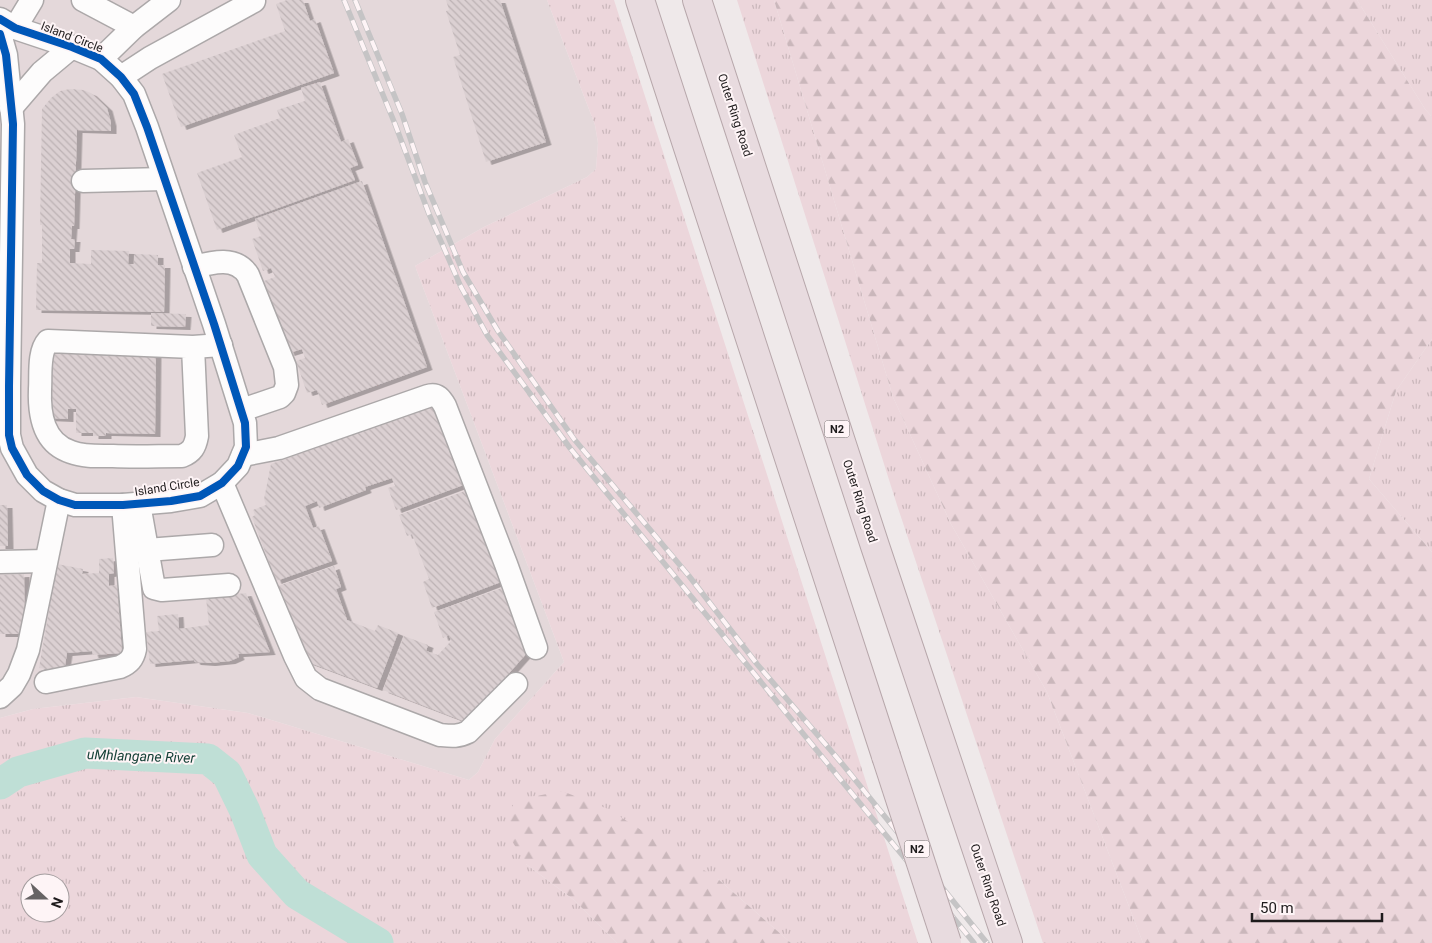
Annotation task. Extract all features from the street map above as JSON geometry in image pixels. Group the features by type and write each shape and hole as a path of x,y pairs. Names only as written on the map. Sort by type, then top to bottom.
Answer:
{"highway":[{"name":"N2","path":"640,0 947,943"},
{"name":"Outer Ring Road","path":"697,0 872,536 1008,943"}],"street":[{"path":"5,27 32,0"},
{"path":"83,0 134,27"},
{"path":"101,59 134,27 169,0"},
{"path":"120,77 150,58 254,1"},
{"name":"Island Circle","path":"5,27 72,47 101,59 134,94 147,127 242,410 246,439 243,455 238,466 222,483 200,496 131,505 75,505 59,500 43,491 27,475 12,448 5,385 6,142 11,108 5,27"},
{"path":"11,108 42,72 72,47"},
{"path":"83,181 164,179"},
{"path":"194,267 214,262 224,262 244,268 285,367 287,384 284,393 280,397 242,410"},
{"path":"193,347 197,436 192,450 188,454 182,456 136,457 91,456 71,453 61,448 42,424 39,406 42,350 48,341 193,347 221,345"},
{"path":"243,455 279,448 433,394 438,397 445,406 472,473 536,648"},
{"path":"222,483 291,648 306,678 312,684 332,694 440,735 452,737 468,732 516,684"},
{"path":"0,697 12,686 28,650 59,500"},
{"path":"131,505 147,550 155,589 229,586"},
{"path":"46,682 120,667 127,663 134,654 136,649 131,505"},
{"path":"147,550 212,545"},
{"path":"0,562 46,561"}],"shaded area":[{"path":"0,0 547,0 595,125 598,143 596,169 587,177 484,227 415,266 564,662 495,739 478,772 469,780 248,713 136,697 33,709 0,718"}],"green space":[{"path":"547,0 614,0 918,943 791,943 718,879 526,864 574,900 617,943 0,943 0,718 33,709 136,697 248,713 469,780 478,772 495,739 564,662 415,266 484,227 587,177 596,169 598,143 595,125"},
{"path":"737,0 774,0 893,397 951,524 1047,692 1143,943 1043,943 897,505"},
{"path":"774,0 1357,0 1425,109 1432,117 1432,339 1396,391 1369,479 1432,552 1432,943 1143,943 1047,692 951,524 893,397"},
{"path":"1357,0 1432,0 1432,117 1425,109"},
{"path":"1432,339 1432,552 1369,479 1396,391"},
{"path":"562,791 608,809 718,879 791,943 617,943 574,900 526,864 512,841 508,814 516,800"}],"building":[{"path":"287,0 303,0 310,21 315,19 334,73 181,127 162,74 285,31 276,4"},
{"path":"446,0 500,0 546,142 486,162 453,57 460,55 446,11 449,10"},
{"path":"320,82 341,142 348,139 358,165 350,168 355,180 217,230 197,173 242,157 234,135 280,118 277,110 305,101 301,88"},
{"path":"70,89 91,93 107,108 111,131 77,130 74,226 72,226 71,239 75,239 74,249 70,249 70,263 91,264 91,250 129,251 128,264 134,264 134,254 158,255 158,265 165,265 164,312 36,310 37,263 42,263 42,225 40,225 42,109 60,91"},
{"path":"362,181 427,367 322,405 317,390 307,393 296,361 305,358 302,349 289,353 264,281 275,277 271,268 263,271 252,239 261,236 255,219"},
{"path":"151,313 186,314 185,327 151,326"},
{"path":"46,347 156,348 155,434 106,433 106,436 93,436 93,433 76,433 76,409 68,409 68,419 45,418"},
{"path":"436,401 466,484 396,510 388,488 395,486 392,478 365,487 366,490 319,508 317,501 305,506 313,528 319,526 332,561 276,581 252,517 255,515 253,510 266,505 264,499 271,464 321,446 320,443"},
{"path":"468,490 501,582 432,608 423,582 429,579 412,534 407,536 399,515"},
{"path":"0,505 7,505 8,546 0,546"},
{"path":"113,558 114,573 109,574 109,586 117,585 122,653 93,655 92,651 67,653 64,672 39,668 57,564 83,569 82,574 99,573 99,559"},
{"path":"334,566 341,587 336,589 347,620 375,631 378,625 398,633 377,688 305,661 278,586"},
{"path":"24,574 25,634 0,634 0,575"},
{"path":"502,588 526,654 466,722 383,690 404,636 428,645 426,651 438,655 451,641 449,635 443,638 434,612"},
{"path":"246,593 270,652 238,654 239,657 230,661 210,663 195,662 194,660 150,664 146,632 159,631 157,616 178,614 179,629 209,625 206,598"}],"waterway":[{"name":"uMhlangane River","path":"0,784 18,772 85,753 208,759 227,774 245,811 262,855 297,894 378,943"}],"railway":[{"path":"344,0 395,124 429,214 461,287 487,335 570,448 974,943"},
{"path":"355,0 402,114 425,182 463,272 498,331 574,439 689,576 757,664 844,766 987,943"}],"cycle path":[{"path":"0,19 15,28 101,59 121,77 134,94 214,324 245,423 246,447 238,466 222,483 200,496 171,501 123,505 75,505 59,500 43,491 27,475 12,448 9,435 9,386 13,124 6,55 0,34"}]}
